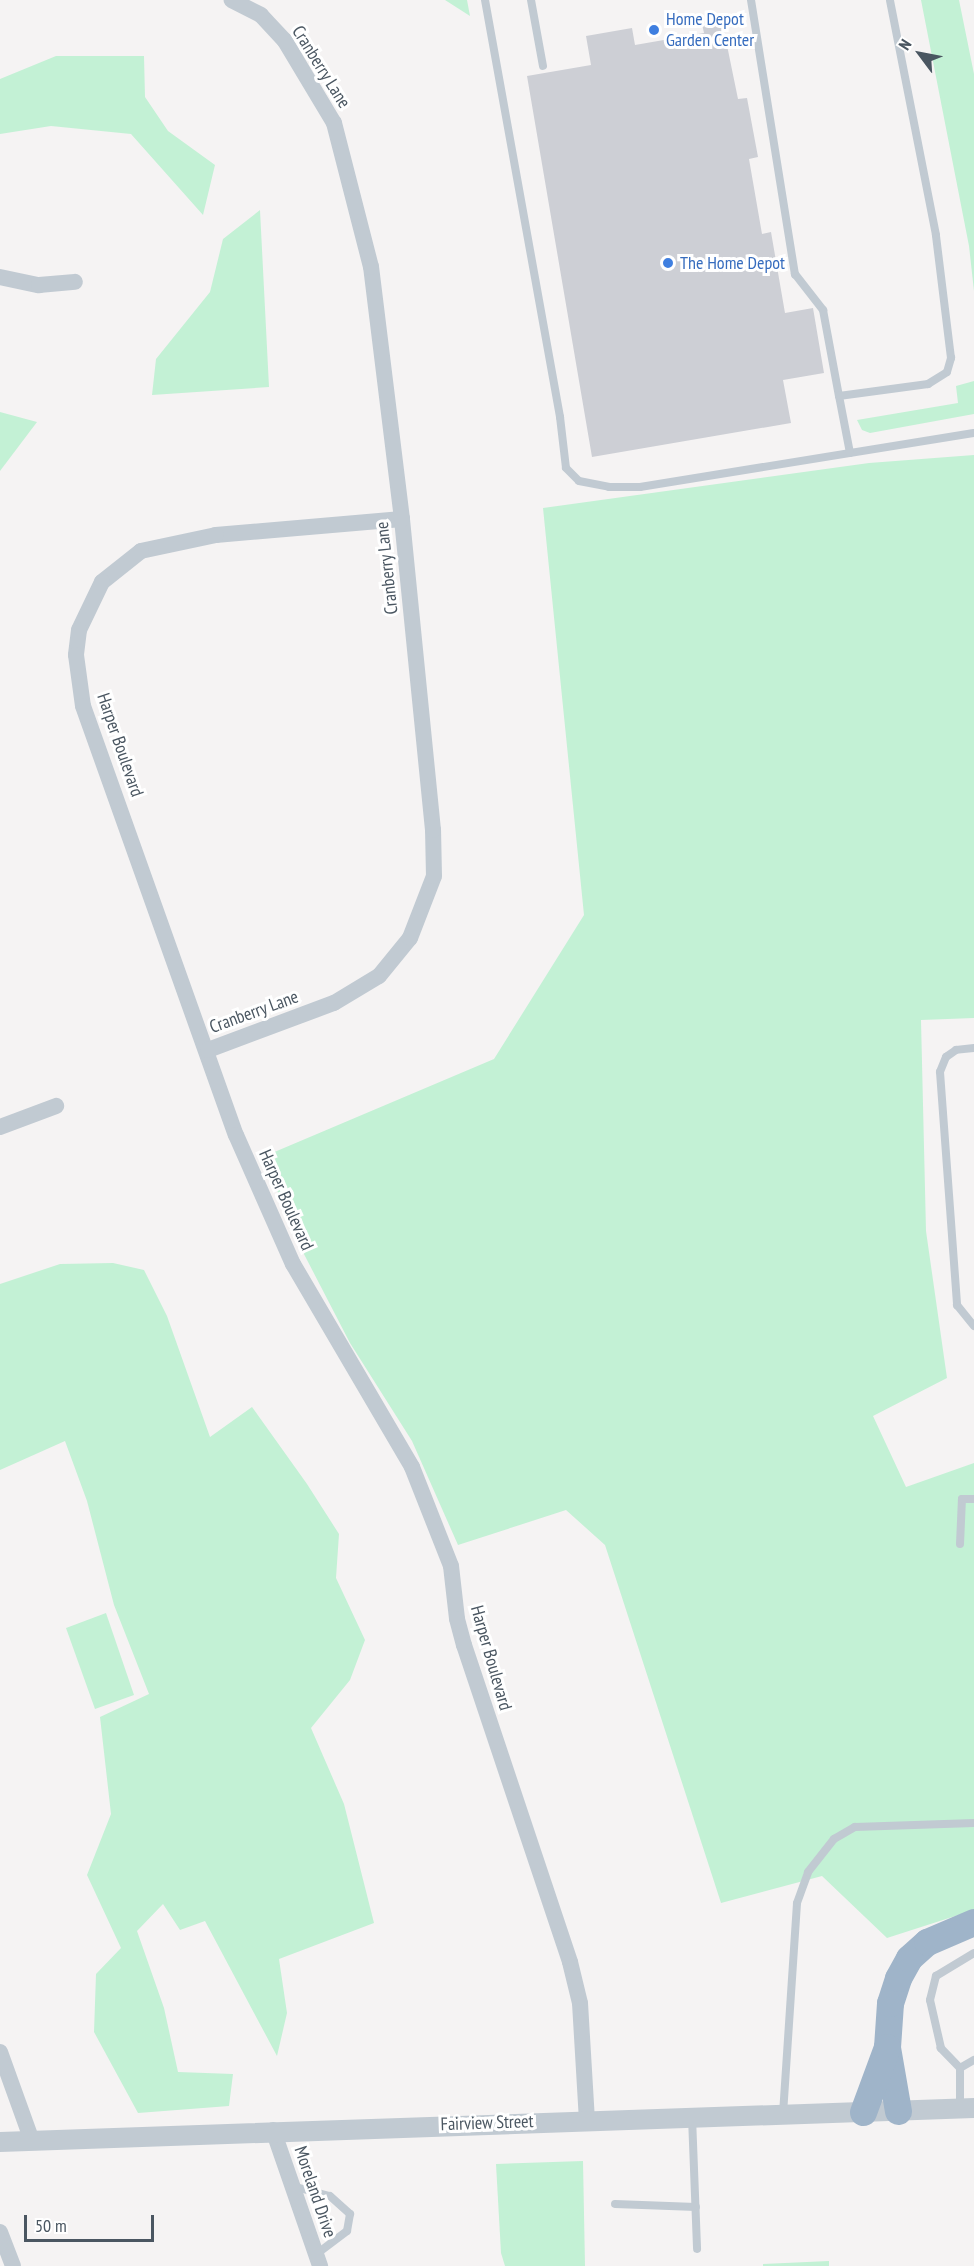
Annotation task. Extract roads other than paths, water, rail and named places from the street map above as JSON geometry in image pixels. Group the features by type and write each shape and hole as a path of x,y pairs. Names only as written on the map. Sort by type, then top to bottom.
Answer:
{"highway":[{"path":"898,2111 887,2047 890,2003 909,1958 927,1942 974,1922"},
{"path":"863,2112 887,2047"}],"street":[{"name":"Cranberry Lane","path":"208,1050 334,1003 379,976 410,938 429,896 434,876 433,830 402,519 371,267 334,123 285,41 261,15 232,0"},
{"path":"0,277 39,285 75,282"},
{"name":"Harper Boulevard","path":"402,519 216,535 141,551 102,582 80,630 76,655 83,706 208,1050 236,1135 293,1264 412,1467 451,1566 461,1636 570,1962 581,2014 587,2120"},
{"path":"0,1127 56,1106"},
{"path":"0,2052 32,2141"},
{"name":"Fairview Street","path":"0,2142 273,2130 967,2109"},
{"name":"Moreland Drive","path":"273,2130 318,2260"},
{"path":"0,2232 13,2266"}],"lane":[{"path":"485,0 558,405 566,468 579,481 609,487 640,487 974,433"},
{"path":"531,0 543,66"},
{"path":"751,0 795,274 823,310 850,453"},
{"path":"839,396 928,384 947,372 951,358 936,235 890,0"},
{"path":"974,1048 956,1050 946,1057 940,1072 957,1305 974,1326"},
{"path":"960,1544 962,1499 974,1499"},
{"path":"783,2114 796,1903 808,1872 834,1839 855,1827 974,1823"},
{"path":"967,2109 960,2067 941,2048 930,2000 936,1976 974,1953"},
{"path":"960,2067 974,2060"},
{"path":"692,2117 697,2249"},
{"path":"292,2186 330,2196 350,2214 347,2231 318,2260"},
{"path":"615,2204 696,2206"}],"place":[{"name":"Home Depot Garden Center","path":"654,30"},
{"name":"The Home Depot","path":"668,263"}]}
